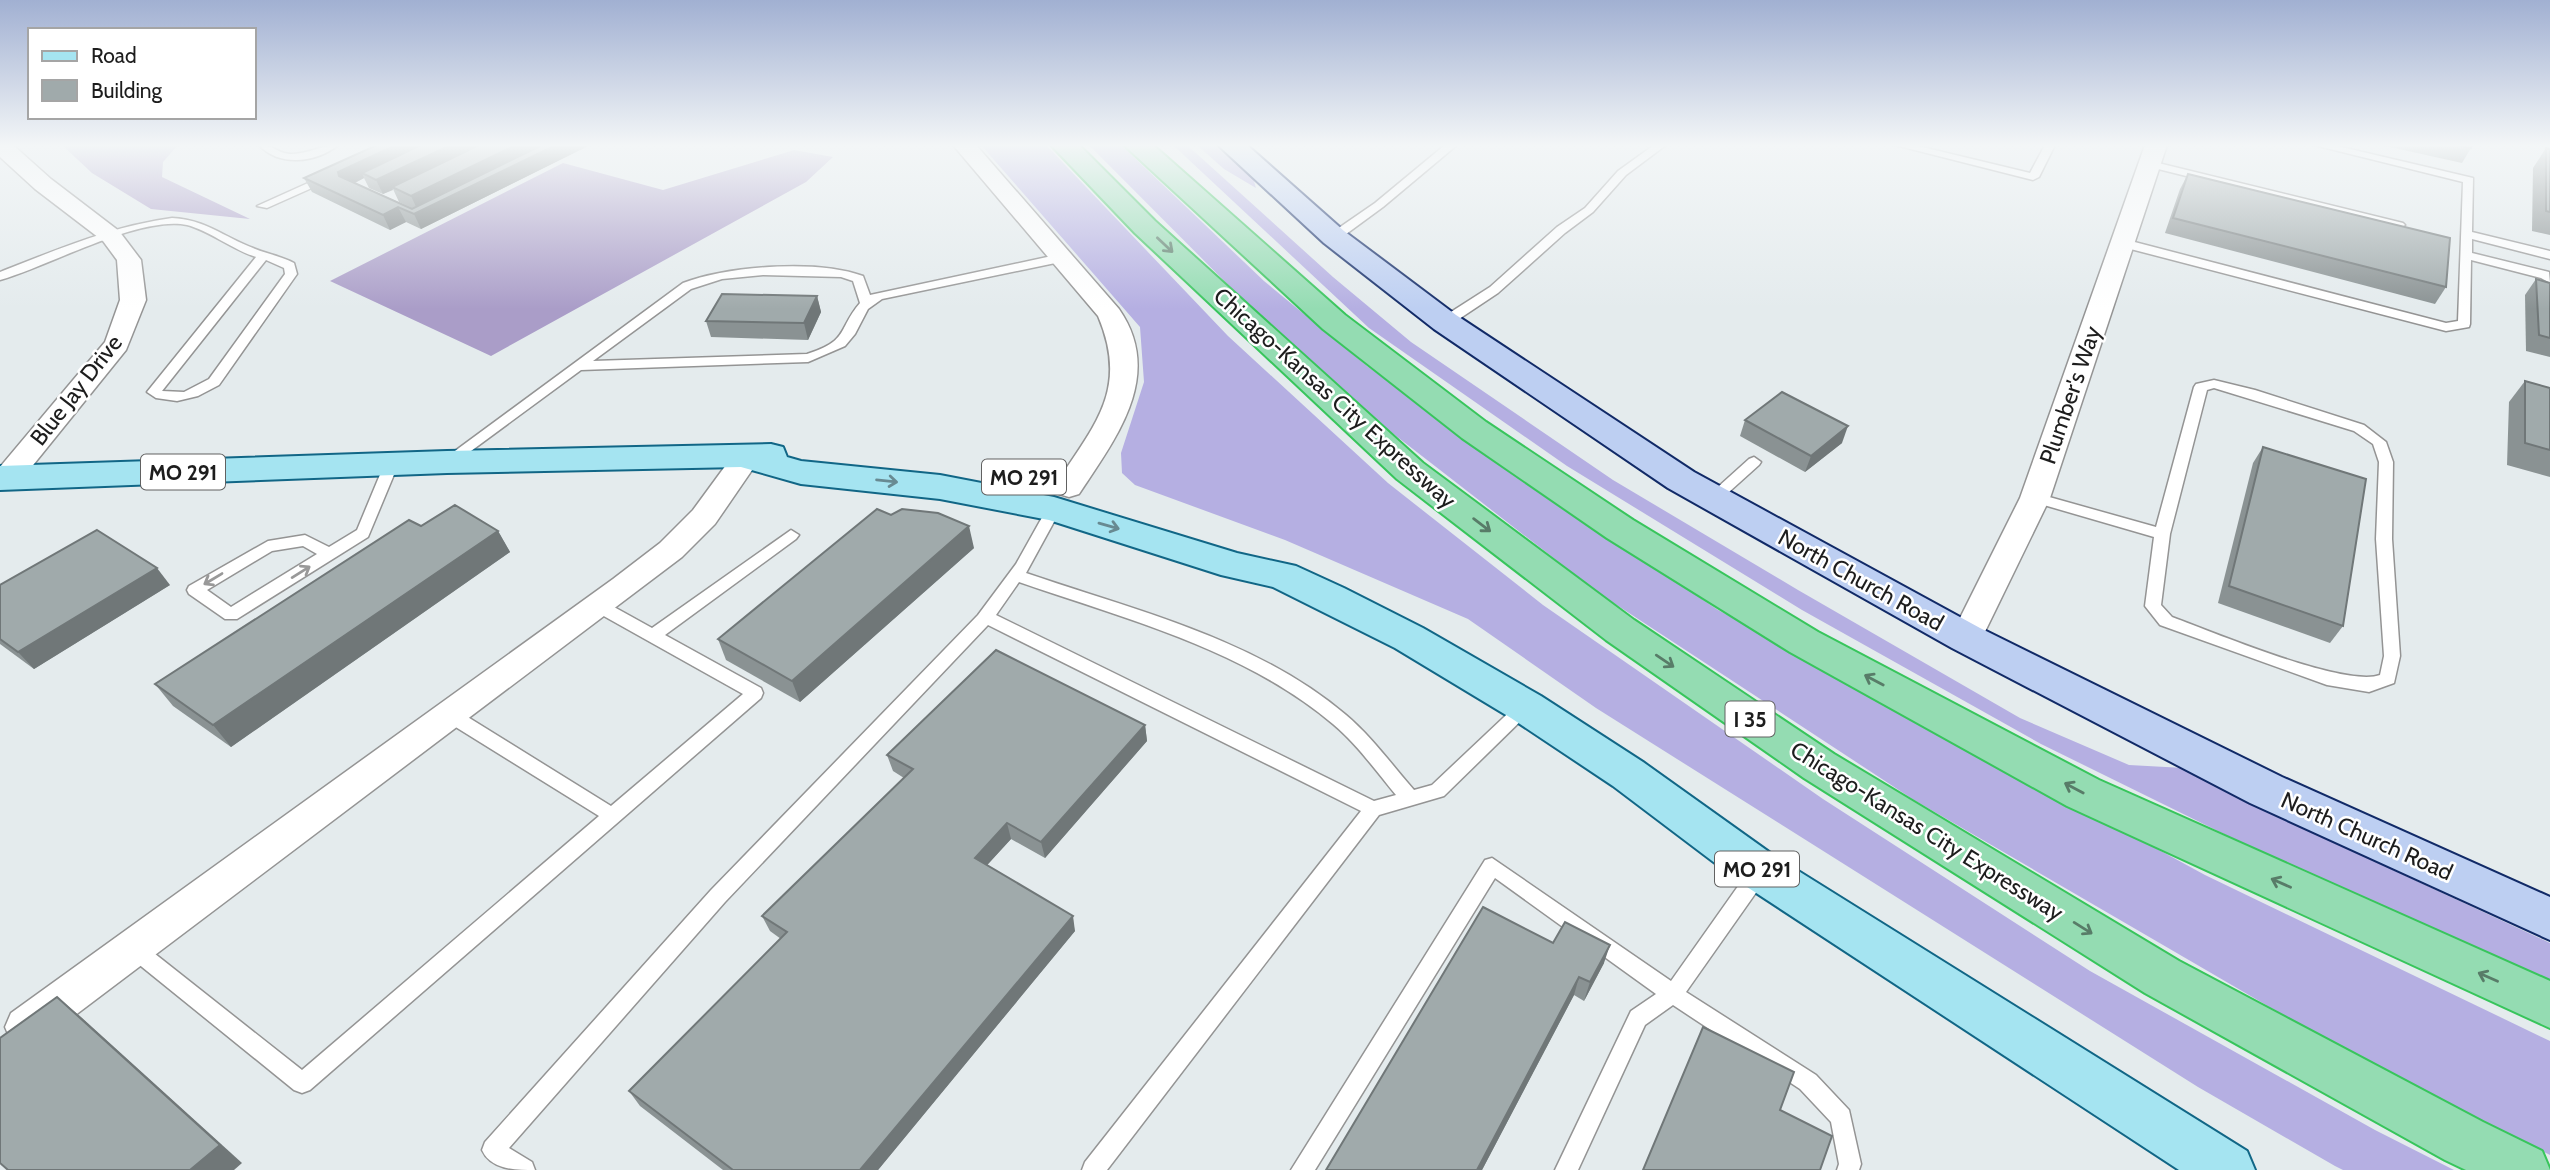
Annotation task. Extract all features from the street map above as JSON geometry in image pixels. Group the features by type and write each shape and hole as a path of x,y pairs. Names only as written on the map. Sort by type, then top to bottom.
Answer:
{"highway":[{"name":"Chicago-Kansas City Expressway","path":"1118,200 1144,227 1410,471 1620,630 1819,766 2162,976 2452,1135 2522,1170"},
{"path":"1198,200 1334,322 1474,430 1620,529 1804,642 2083,793 2550,1005"}],"main road":[{"name":"North Church Road","path":"1292,200 1334,237 1445,322 1681,480 1966,638 2266,790 2550,919"},
{"name":"MO 291","path":"4,478 447,462 747,457 801,472 1061,498 1234,566 1282,576 1409,638 1527,707 1628,774 1760,871 2228,1170"}],"street":[{"name":"Blue Jay Drive","path":"4,478 117,344 134,300 129,260 111,236 63,200"},
{"path":"1011,200 1110,314 1123,342 1127,374 1123,396 1098,443 1061,498"},
{"name":"Plumber's Way","path":"1966,638 2035,498 2138,200"},
{"path":"2,1045 452,716 671,550 704,517 747,457"}],"lane":[{"path":"263,206 277,200"},
{"path":"1334,237 1386,200"},
{"path":"1445,322 1494,290 1598,200"},
{"path":"2312,200 2414,229"},
{"path":"2123,243 2446,327 2464,324 2463,242 2467,200"},
{"path":"0,276 153,222 180,220 264,255 289,266 290,274 214,382 207,388 186,395 160,396 155,392 264,255"},
{"path":"2463,242 2550,255"},
{"path":"2463,242 2550,279"},
{"path":"578,366 808,358 825,352 846,339 856,314 866,302 878,296 1061,258"},
{"path":"447,462 687,286 702,278 725,274 843,273 859,279 866,302"},
{"path":"2214,384 2250,393 2359,428 2379,442 2386,462 2384,539 2392,656 2388,679 2369,686 2327,679 2166,621 2153,606 2162,534 2202,387 2214,384"},
{"path":"1714,498 1754,462"},
{"path":"329,554 305,540 268,546 195,590 231,615 363,533 391,464"},
{"path":"523,1170 493,1150 718,896 986,617 1016,575 1061,498"},
{"path":"2035,498 2162,534"},
{"path":"653,636 791,535"},
{"path":"1016,575 1163,627 1268,670 1339,720 1411,799"},
{"path":"133,948 302,1083 755,693 599,606"},
{"path":"986,617 1374,809"},
{"path":"1093,1170 1374,809 1438,791 1527,707"},
{"path":"452,716 613,816"},
{"path":"1302,1170 1492,866 1673,994 1808,1082 1840,1117 1850,1164 1848,1170"},
{"path":"1566,1170 1638,1018 1673,994 1760,871"}],"shaded area":[{"path":"136,200 209,200 250,219 151,209"},
{"path":"491,200 774,200 491,356 330,281"},
{"path":"1029,200 1098,200 1228,336 1388,483 1543,605 1823,799 2090,971 2375,1130 2454,1170 2343,1170 2335,1166 2198,1087 1596,708 1468,619 1285,540 1135,485 1122,473 1121,453 1144,382 1140,327"},
{"path":"1143,200 1178,200 1264,281 1367,366 1509,470 1718,610 2205,875 2550,1041 2550,1155 2347,1052 1914,800 1600,594 1391,432 1284,341"},
{"path":"1231,200 1247,200 1333,277 1411,342 1613,480 2020,718 2129,765 2184,768 2251,804 2550,943 2550,986 2391,916 2041,744 1802,610 1567,466 1369,328"}],"building":[{"path":"350,200 391,200 412,209 431,200 444,200 414,214 398,207 383,215"},
{"path":"2179,200 2293,200 2450,238 2446,287 2173,218"},
{"path":"2546,200 2550,200 2550,212 2546,211"},
{"path":"2536,279 2550,283 2550,338 2539,335"},
{"path":"722,294 817,296 804,323 706,321"},
{"path":"2525,381 2550,388 2550,450 2525,443"},
{"path":"1782,392 1848,426 1811,456 1745,420"},
{"path":"2263,447 2366,479 2343,626 2229,586"},
{"path":"455,505 498,531 213,725 155,684 409,520 421,526"},
{"path":"877,509 891,515 902,509 938,513 969,526 792,681 718,639"},
{"path":"97,530 157,568 18,652 0,639 0,585"},
{"path":"996,650 1145,725 1041,842 1007,823 975,858 1073,916 860,1170 733,1170 629,1091 787,932 762,916 913,769 887,755"},
{"path":"1483,907 1553,943 1565,922 1610,945 1590,982 1579,977 1477,1170 1326,1170"},
{"path":"57,997 220,1145 190,1170 8,1170 0,1163 0,1038"},
{"path":"1703,1027 1794,1072 1780,1110 1832,1136 1820,1170 1643,1170"}]}
